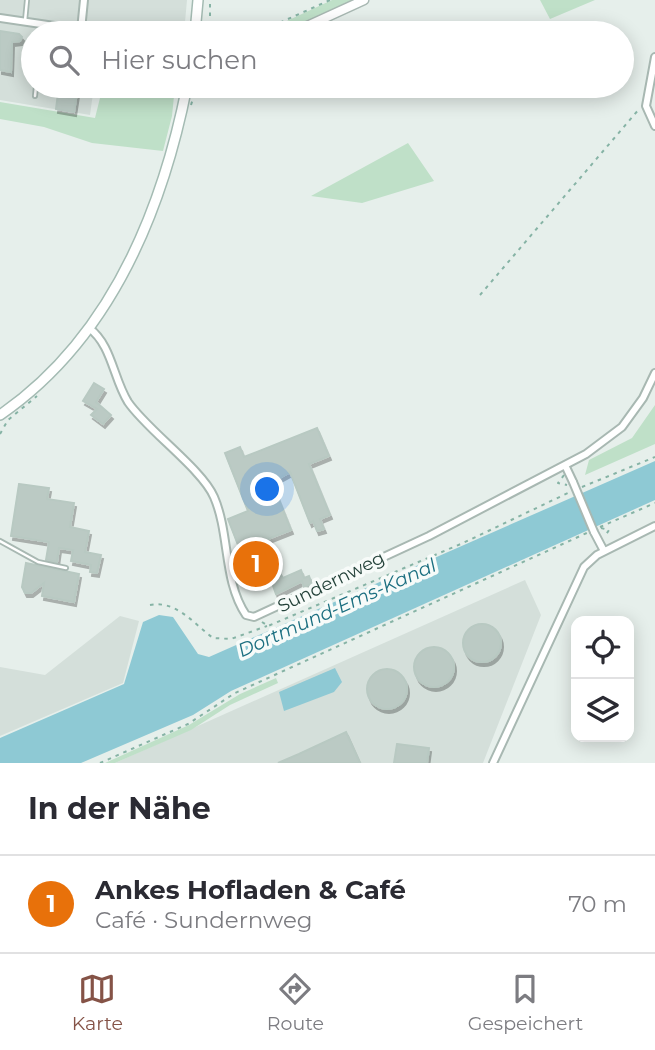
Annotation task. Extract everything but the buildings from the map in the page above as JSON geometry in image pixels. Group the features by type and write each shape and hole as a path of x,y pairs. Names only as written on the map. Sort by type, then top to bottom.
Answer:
{"main road":[{"path":"196,21 198,0"},
{"path":"0,415 40,383 89,328 121,279 139,243 168,159 184,98"}],"street":[{"path":"82,21 84,0"},
{"path":"318,21 364,0"},
{"path":"0,18 21,21"},
{"path":"655,57 646,104 655,127"},
{"path":"89,328 102,341 128,402 211,491 233,587 246,615 254,617"},
{"name":"Sundernweg","path":"254,617 429,536 597,447 622,427 643,398 655,373"},
{"path":"565,465 604,551"},
{"path":"493,763 578,575 589,560 655,526"}],"lane":[{"path":"25,21 27,0"},
{"path":"0,541 38,562 66,568"}],"path":[{"path":"210,0 210,21"},
{"path":"284,21 330,0"},
{"path":"480,295 637,111 646,104"},
{"path":"150,605 162,603 175,607 213,638 221,639 268,625 463,543 571,492 655,457"},
{"path":"563,475 558,483 569,486 571,492"},
{"path":"100,763 188,724 235,694 655,503"},
{"path":"596,530 609,530 604,538"},
{"path":"254,617 268,625"}],"shaded area":[{"path":"0,0 187,0 185,21 21,21 21,98 92,98 90,115 0,100"},
{"path":"525,580 541,615 483,763 115,763"},
{"path":"120,616 139,621 123,683 0,736 0,667 45,675"}],"green space":[{"path":"332,0 353,0 308,21 287,21"},
{"path":"540,0 595,0 550,19"},
{"path":"100,98 174,98 163,151 92,143 44,127 0,119 0,102 95,118"},
{"path":"408,143 434,181 362,203 311,196"},
{"path":"655,405 655,444 585,475 589,460 632,438"},
{"path":"276,678 278,683 230,705 191,730 115,763 105,763 189,725 240,694"}],"water":[{"name":"Dortmund-Ems-Kanal","path":"655,461 655,500 231,691 193,715 81,763 0,763 0,738 124,684 143,622 159,615 173,617 198,654 209,657"},
{"path":"335,668 342,682 334,692 284,711 279,692"}],"place":[{"name":"Ankes Hofladen & Café","path":"256,564"}]}
